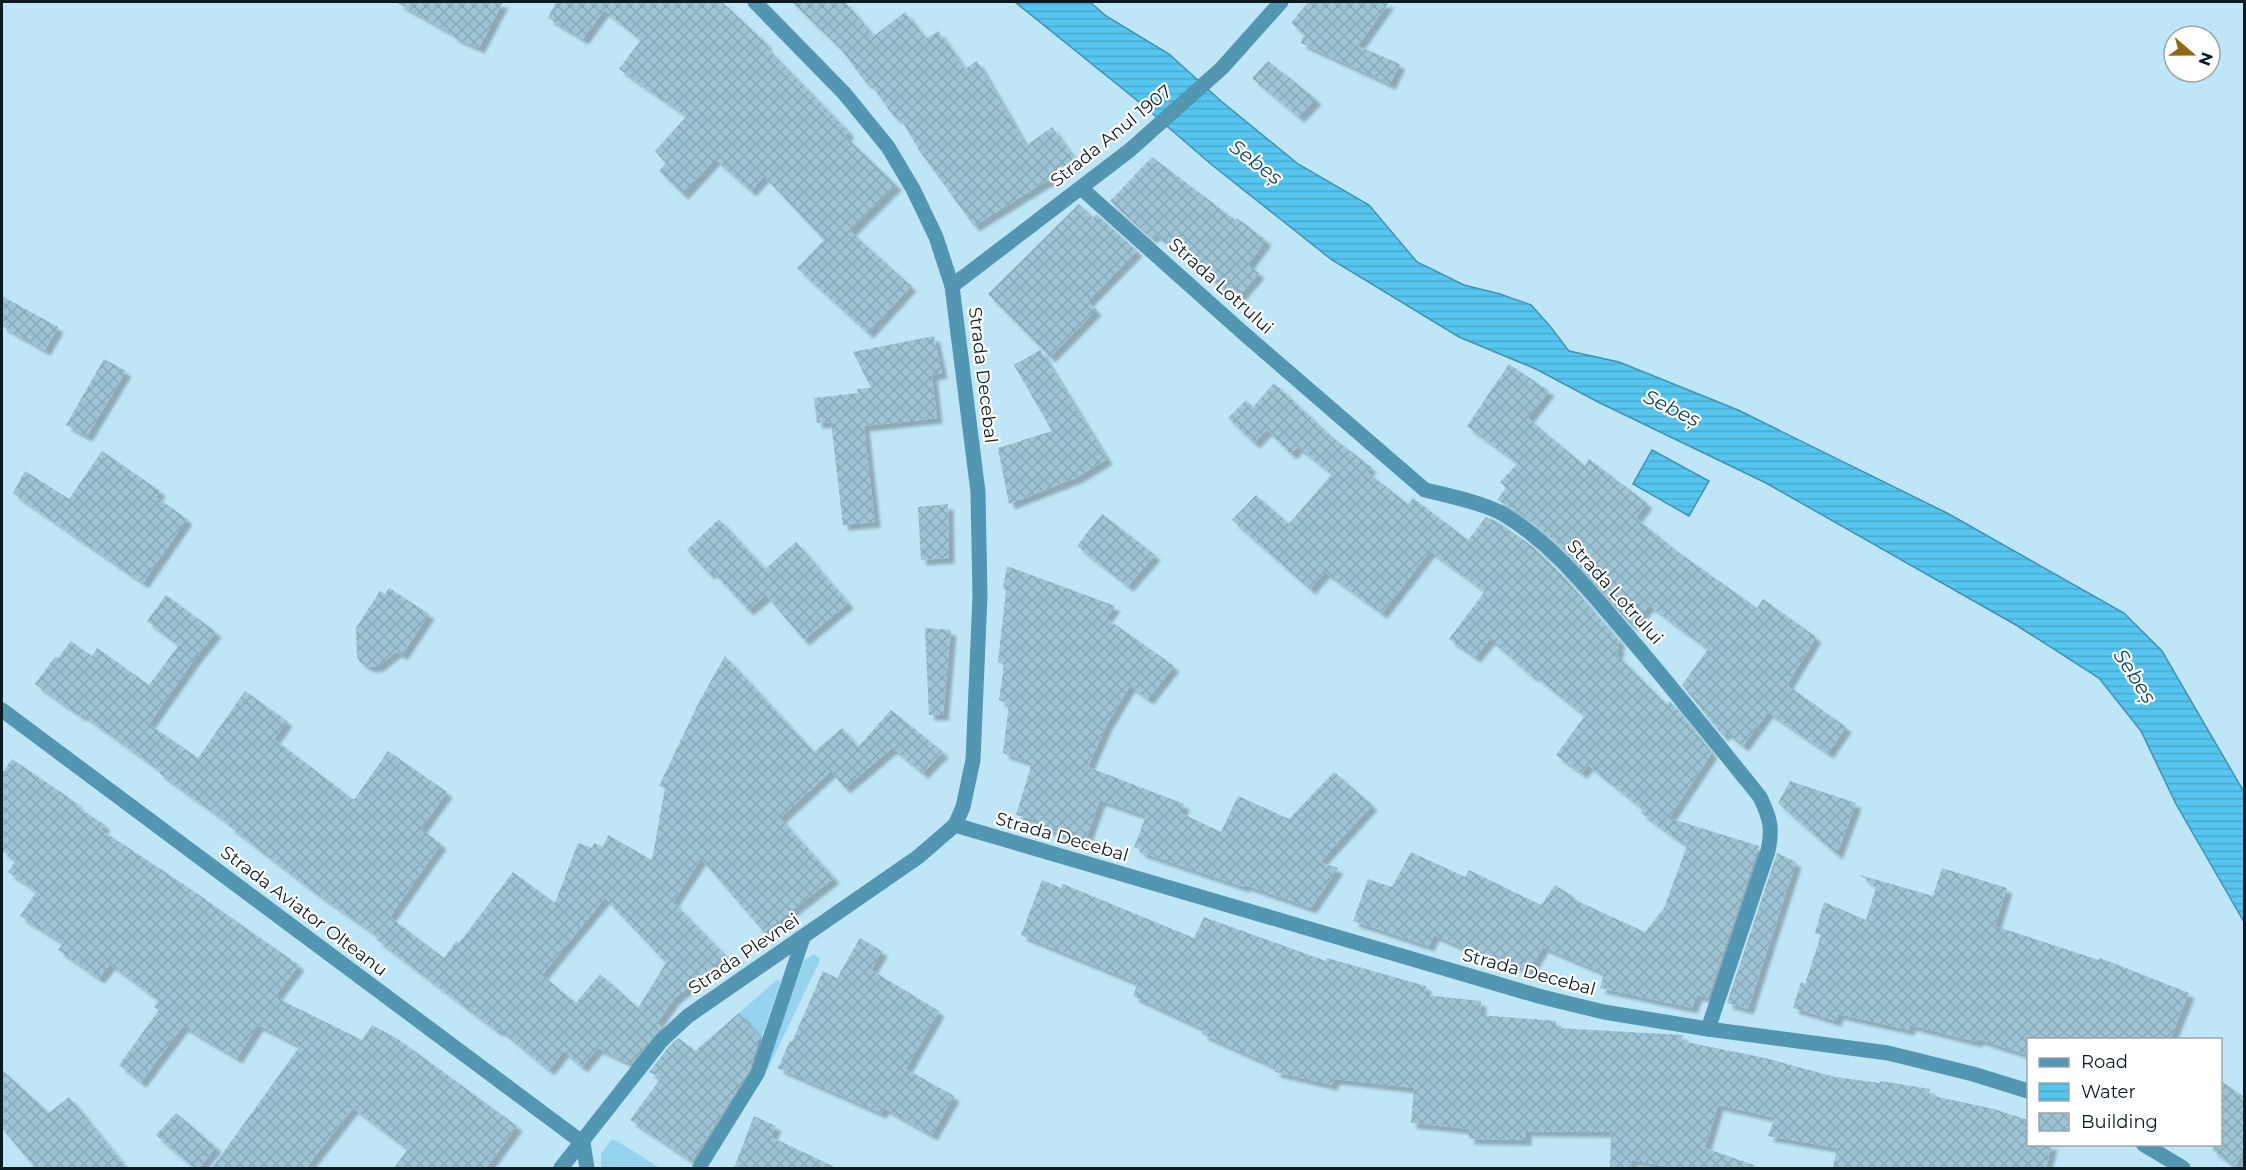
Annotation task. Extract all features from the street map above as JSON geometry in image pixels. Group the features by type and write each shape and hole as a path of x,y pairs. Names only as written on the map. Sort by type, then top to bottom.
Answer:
{"street":[{"name":"Strada Decebal","path":"755,2 844,93 888,147 913,189 936,237 952,286 978,492 980,596 973,760 963,807 955,825 1542,997 1604,1012 1708,1029 1888,1053 1973,1074 2027,1091"},
{"name":"Strada Anul 1907","path":"952,286 1130,150 1222,68 1281,2"},
{"name":"Strada Lotrului","path":"1081,188 1241,331 1425,490 1501,513 1532,534 1566,562 1671,686 1760,797 1769,816 1772,833 1768,851 1708,1029"},
{"name":"Strada Aviator Olteanu","path":"2,710 583,1143"},
{"name":"Strada Plevnei","path":"561,1168 583,1143 661,1041 688,1016 918,857 955,825"},
{"path":"583,1143 587,1168"},
{"path":"2146,1146 2183,1168"}],"lane":[{"path":"699,1168 758,1072 804,936"}],"shaded area":[{"path":"814,954 820,959 819,962 767,1071 765,1069 804,960"},
{"path":"777,980 780,984 752,1066 758,1036 739,1014 719,1031 726,1070 744,1084 697,1049"},
{"path":"611,1140 617,1141 660,1168 601,1168 601,1154"}],"water":[{"name":"Sebeș","path":"1015,2 1090,2 1106,16 1169,54 1221,101 1298,164 1369,205 1417,262 1464,285 1531,305 1569,351 1619,362 1738,410 1947,513 2124,613 2162,651 2244,792 2244,922 2176,804 2141,731 2099,678 2016,625 1766,483 1598,402 1536,369 1459,337 1332,260 1212,165 1139,102"},
{"path":"1652,450 1709,481 1689,516 1633,484"}],"building":[{"path":"396,2 503,2 479,48 452,36 453,34"},
{"path":"556,2 722,2 767,44 765,46 849,132 845,136 896,185 850,231 911,286 868,333 797,268 824,240 764,176 751,191 715,159 683,194 659,171 666,163 655,151 687,116 619,69 641,40 604,10 583,39 548,18"},
{"path":"792,2 845,2 874,36 905,12 926,39 938,31 965,69 977,61 1026,146 1052,127 1077,162 1049,182 1048,180 974,226 919,150 899,116 895,118 840,48"},
{"path":"1308,2 1389,2 1358,46 1400,64 1390,84 1301,43 1304,34 1291,23"},
{"path":"1268,61 1316,99 1299,117 1252,78"},
{"path":"1152,157 1235,220 1237,218 1266,240 1248,265 1259,273 1237,299 1155,234 1151,238 1110,201"},
{"path":"1079,204 1093,218 1096,214 1137,251 1088,301 1096,310 1050,357 988,294"},
{"path":"2,296 58,327 45,350 2,326"},
{"path":"934,336 942,373 932,375 937,418 864,426 875,522 843,525 831,422 817,423 814,398 858,393 857,389 871,388 853,352"},
{"path":"1040,350 1107,459 1078,477 1009,504 998,448 1052,431 1014,365"},
{"path":"104,359 126,371 87,436 66,425"},
{"path":"1509,364 1549,391 1528,418 1585,466 1589,459 1647,503 1636,518 1678,552 1757,608 1763,599 1816,637 1787,685 1846,727 1828,753 1768,712 1743,746 1726,732 1723,736 1682,685 1708,649 1649,605 1632,626 1560,546 1527,518 1497,500 1506,488 1500,482 1518,463 1467,426"},
{"path":"1274,383 1332,437 1371,467 1367,472 1408,504 1413,498 1468,540 1486,517 1498,522 1532,546 1561,574 1620,642 1617,646 1620,649 1616,654 1667,705 1670,701 1712,753 1669,818 1759,846 1708,998 1697,995 1692,1008 1600,988 1604,973 1543,947 1529,971 1477,951 1476,953 1434,935 1429,946 1353,921 1368,879 1392,887 1411,852 1465,877 1469,870 1541,905 1555,885 1574,897 1573,899 1645,932 1664,908 1687,846 1641,813 1643,809 1588,765 1582,773 1556,755 1585,716 1534,675 1532,676 1490,639 1475,657 1449,639 1485,591 1430,551 1382,613 1325,572 1310,589 1232,520 1256,495 1289,524 1332,474 1298,447 1291,454 1267,430 1254,443 1228,418 1246,400 1253,407"},
{"path":"102,451 160,491 156,497 187,519 143,583 13,493 25,471 69,499"},
{"path":"948,504 949,558 921,560 918,507"},
{"path":"1102,514 1155,555 1128,586 1077,546"},
{"path":"719,519 765,569 796,542 848,603 804,640 766,595 748,610 712,571 709,574 687,550"},
{"path":"1007,566 1115,606 1106,618 1174,666 1148,699 1130,686 1106,726 1088,767 1184,804 1181,813 1221,832 1238,796 1289,819 1334,772 1372,805 1320,862 1338,868 1311,908 1140,852 1140,849 1134,847 1146,816 1100,800 1085,842 1038,826 1040,821 1016,815 1032,763 1003,753 1009,704 999,700 1004,665 998,662 1006,590 1003,588"},
{"path":"389,588 429,614 402,655 397,651 378,666 369,667 360,662 357,657 356,628 380,591 385,594"},
{"path":"166,595 216,632 149,724 198,758 245,691 287,721 274,739 354,800 388,751 447,792 421,829 441,844 390,917 444,958 456,941 459,943 513,872 555,903 578,843 592,848 594,843 603,847 608,835 652,860 665,788 659,786 699,702 725,656 814,752 842,728 858,747 891,710 943,752 923,773 892,748 845,788 831,771 780,818 834,878 764,932 701,859 673,902 726,956 674,999 657,1023 662,1027 631,1064 598,1048 582,1067 564,1051 549,1070 499,1029 497,1031 376,939 378,936 316,893 229,826 230,824 159,773 161,771 82,714 81,716 35,684 55,657 58,658 71,641 92,656 97,648 149,685 179,645 147,621","holes":["605,898 666,963 638,1008 600,974 576,1003 542,975"]},
{"path":"925,628 951,630 943,715 929,715"},
{"path":"12,759 105,825 101,830 299,965 275,997 362,1040 372,1025 398,1039 517,1126 486,1168 394,1168 408,1149 353,1108 306,1168 212,1168 300,1046 258,1025 237,1058 183,1026 141,1082 119,1065 159,1010 154,1007 159,1000 110,964 99,978 58,950 63,943 20,916 37,891 8,872 16,860 2,851 2,773"},
{"path":"1790,781 1856,803 1837,854 1778,803"},
{"path":"1777,853 1796,862 1748,1009 1727,1003"},
{"path":"1942,868 2007,888 1995,926 2099,960 2100,958 2189,993 2171,1038 2027,1038 2027,1055 1978,1039 1977,1042 1910,1025 1909,1030 1838,1014 1836,1021 1793,1008 1801,982 1805,984 1821,935 1815,933 1824,902 1866,920 1876,888 1860,875 1933,896"},
{"path":"1042,880 1061,888 1063,884 1194,938 1204,917 1326,961 1327,958 1426,986 1425,995 1481,1001 1480,1015 1556,1021 1556,1028 1683,1035 1681,1041 1765,1058 1835,1077 1930,1089 1929,1095 1994,1109 2027,1120 2027,1146 2052,1146 2046,1168 1833,1168 1837,1148 1768,1136 1775,1118 1718,1105 1705,1148 1754,1165 1754,1168 1675,1168 1632,1160 1631,1168 1610,1168 1611,1132 1526,1131 1526,1140 1469,1139 1469,1129 1411,1123 1414,1088 1334,1079 1332,1085 1275,1072 1276,1067 1202,1034 1204,1029 1133,996 1138,983 1021,935"},
{"path":"860,938 882,951 871,970 939,1011 906,1069 954,1096 932,1135 884,1108 881,1113 778,1068 823,971 837,978"},
{"path":"739,1013 760,1038 750,1069 692,1161 630,1120 661,1078 649,1072 678,1038 696,1051"},
{"path":"2,1070 49,1113 69,1097 127,1168 35,1168 2,1128"},
{"path":"2222,1081 2244,1097 2244,1152 2235,1166 2212,1150 2215,1146 2222,1146"},
{"path":"176,1113 216,1147 199,1168 194,1168 156,1135"},
{"path":"754,1116 776,1126 771,1137 837,1168 734,1168"}]}
